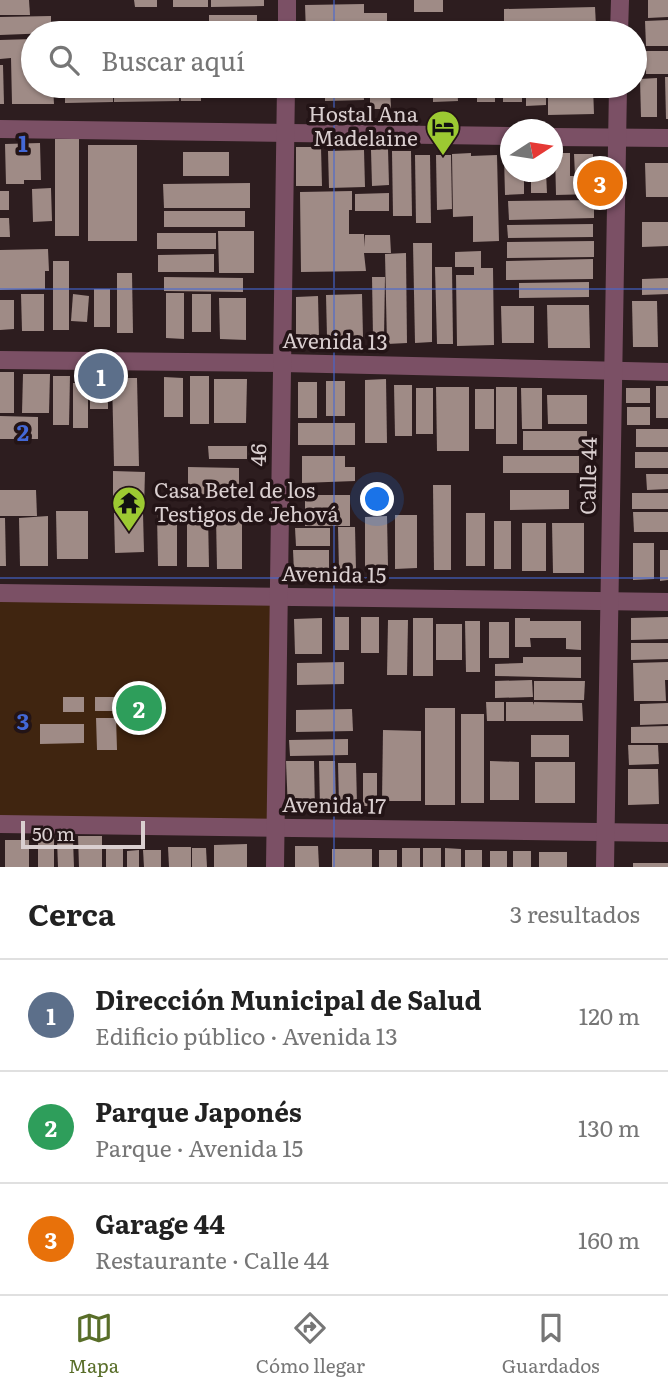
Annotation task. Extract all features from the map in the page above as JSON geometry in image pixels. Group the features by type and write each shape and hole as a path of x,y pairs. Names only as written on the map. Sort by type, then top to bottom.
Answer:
{"street":[{"path":"287,0 287,21"},
{"path":"619,21 620,0"},
{"name":"46","path":"275,867 286,98"},
{"name":"Calle 44","path":"605,867 618,98"},
{"path":"0,128 500,136"},
{"path":"563,137 668,138"},
{"name":"Avenida 13","path":"0,360 668,372"},
{"name":"Avenida 15","path":"0,593 668,602"},
{"name":"Avenida 17","path":"0,824 668,833"}],"shaded area":[{"path":"0,593 279,597 275,828 0,824"}],"building":[{"path":"0,0 29,0 30,15 0,15"},
{"path":"134,0 157,0 157,7 135,7"},
{"path":"173,0 208,0 208,7 173,7"},
{"path":"211,0 264,0 264,6 211,7"},
{"path":"414,0 443,0 443,12 414,12"},
{"path":"648,0 668,0 668,17 648,18"},
{"path":"364,4 364,13 387,13 387,21 306,21 305,5"},
{"path":"595,7 596,21 504,21 504,9"},
{"path":"209,15 257,15 257,21 209,21"},
{"path":"51,16 51,21 21,21 21,34 0,35 0,17"},
{"path":"668,20 668,46 647,46 645,21"},
{"path":"21,39 21,98 54,98 54,104 12,104 11,58 0,59 0,40"},
{"path":"647,51 668,51 668,74 647,74"},
{"path":"0,65 3,65 4,104 0,104"},
{"path":"665,77 668,77 668,119 666,119"},
{"path":"657,78 657,117 641,117 640,98 647,98 647,79"},
{"path":"65,98 113,98 113,102 65,103"},
{"path":"114,98 179,98 179,101 114,102"},
{"path":"181,98 201,98 201,101 181,101"},
{"path":"325,98 364,100 325,101"},
{"path":"370,98 391,98 391,109 370,109"},
{"path":"433,98 458,98 458,101 433,102"},
{"path":"477,98 495,98 495,102 477,102"},
{"path":"503,98 522,98 522,102 503,102"},
{"path":"526,98 546,98 546,105 526,106"},
{"path":"548,98 593,98 594,114 548,115"},
{"path":"55,139 79,139 79,236 55,236"},
{"path":"40,143 41,180 6,184 5,144"},
{"path":"88,145 137,145 137,241 88,241"},
{"path":"296,147 321,147 322,186 296,186"},
{"path":"388,149 389,185 372,186 371,150"},
{"path":"364,150 365,187 329,188 328,151"},
{"path":"392,151 411,151 412,216 393,216"},
{"path":"183,152 229,152 229,176 183,176"},
{"path":"471,153 471,156 497,155 499,241 473,242 473,216 453,217 452,154"},
{"path":"563,153 570,153 570,176 575,176 574,154 593,154 594,194 556,195 556,182 563,182"},
{"path":"415,155 430,155 431,223 416,223"},
{"path":"436,155 451,155 452,209 437,210"},
{"path":"645,163 668,163 668,197 646,197"},
{"path":"505,182 524,182 524,194 505,195"},
{"path":"531,182 546,182 547,193 531,193"},
{"path":"250,183 250,208 164,208 163,184"},
{"path":"51,188 52,221 33,222 32,189"},
{"path":"0,191 9,191 9,210 0,210"},
{"path":"352,191 349,234 364,234 364,247 365,235 390,235 391,253 364,253 366,271 301,272 300,192"},
{"path":"389,193 389,211 355,211 355,194"},
{"path":"594,200 594,218 509,220 508,201"},
{"path":"164,211 245,211 245,227 164,227"},
{"path":"0,218 9,218 10,237 0,237"},
{"path":"642,222 668,222 668,246 642,247"},
{"path":"593,224 593,237 508,238 507,225"},
{"path":"218,231 254,231 254,273 219,273"},
{"path":"157,233 216,233 216,249 157,249"},
{"path":"594,241 594,257 507,258 507,242"},
{"path":"413,243 432,243 432,342 415,343"},
{"path":"48,249 49,271 45,271 45,289 0,290 0,250"},
{"path":"481,251 481,268 493,268 494,345 457,346 456,275 474,275 474,267 455,267 455,252"},
{"path":"406,253 407,343 387,344 385,254"},
{"path":"214,254 214,272 158,272 158,255"},
{"path":"593,259 593,279 506,280 506,261"},
{"path":"53,261 69,261 69,330 53,330"},
{"path":"435,267 452,267 453,344 437,344"},
{"path":"117,273 132,273 133,333 117,333"},
{"path":"164,277 243,278 243,292 164,291"},
{"path":"372,277 385,277 384,338 373,338"},
{"path":"668,278 668,294 642,295 642,279"},
{"path":"589,282 589,297 519,298 519,283"},
{"path":"94,289 110,289 110,327 94,327"},
{"path":"166,293 184,293 184,339 166,338"},
{"path":"21,294 44,294 44,331 22,331"},
{"path":"73,294 89,296 87,322 71,321"},
{"path":"192,294 211,294 211,332 192,332"},
{"path":"362,294 363,337 327,337 326,295"},
{"path":"318,296 319,337 296,337 296,297"},
{"path":"219,298 246,298 246,340 220,339"},
{"path":"0,300 14,300 14,329 0,330"},
{"path":"632,301 657,301 658,347 633,347"},
{"path":"547,305 589,305 590,348 548,348"},
{"path":"501,306 534,306 534,343 502,343"},
{"path":"0,372 14,372 14,413 0,413"},
{"path":"23,374 50,374 49,413 22,413"},
{"path":"53,376 70,376 69,425 53,425"},
{"path":"190,376 209,376 209,424 190,424"},
{"path":"164,377 183,378 183,417 164,417"},
{"path":"112,378 137,378 139,466 114,466"},
{"path":"214,379 247,379 246,423 214,423"},
{"path":"386,379 387,443 365,443 365,380"},
{"path":"326,381 345,381 345,416 326,416"},
{"path":"298,382 317,382 317,418 298,418"},
{"path":"73,383 88,383 88,428 73,428"},
{"path":"90,384 108,384 108,409 90,409"},
{"path":"394,385 412,385 412,436 395,436"},
{"path":"656,386 668,386 668,418 656,418"},
{"path":"436,387 469,387 469,451 437,451"},
{"path":"496,387 517,387 517,444 496,444"},
{"path":"416,388 433,388 433,434 416,434"},
{"path":"521,388 542,388 542,429 522,429"},
{"path":"626,388 650,388 650,403 626,403"},
{"path":"475,389 494,389 494,429 475,429"},
{"path":"547,395 587,395 587,424 548,424"},
{"path":"627,407 650,407 650,425 627,425"},
{"path":"0,416 38,417 38,439 0,439"},
{"path":"298,423 355,423 355,445 298,445"},
{"path":"636,429 668,429 668,447 636,447"},
{"path":"523,431 587,431 587,450 523,450"},
{"path":"208,446 247,446 247,459 209,459"},
{"path":"635,452 668,452 668,468 635,468"},
{"path":"302,456 345,456 345,467 355,467 355,481 302,483"},
{"path":"503,456 579,456 579,473 503,473"},
{"path":"188,467 239,468 239,495 188,495"},
{"path":"113,471 145,472 144,509 113,509"},
{"path":"646,474 668,474 668,489 647,490"},
{"path":"433,485 451,485 451,570 434,570"},
{"path":"0,490 36,490 37,516 0,516"},
{"path":"510,490 569,490 569,509 510,510"},
{"path":"632,493 668,493 668,509 632,509"},
{"path":"305,495 350,495 350,526 305,526"},
{"path":"56,511 88,511 88,559 57,559"},
{"path":"633,512 668,512 668,532 634,532"},
{"name":"Casa Betel de los Testigos de Jehová","path":"114,513 143,513 144,552 115,553"},
{"path":"466,513 485,513 485,566 466,566"},
{"path":"157,514 177,514 177,566 158,566"},
{"path":"208,514 209,567 187,567 187,515"},
{"path":"395,515 417,515 417,568 395,569"},
{"path":"48,516 48,566 20,566 19,518"},
{"path":"387,516 388,567 365,567 365,517"},
{"path":"216,517 242,517 242,569 217,569"},
{"path":"0,518 5,518 6,566 0,566"},
{"path":"494,521 511,521 511,569 494,569"},
{"path":"522,523 546,523 546,571 522,571"},
{"path":"552,523 584,523 584,573 553,573"},
{"path":"338,527 355,527 356,570 339,570"},
{"path":"295,528 330,528 330,546 296,546"},
{"path":"633,543 654,543 654,579 633,580"},
{"path":"293,550 329,550 329,572 294,572"},
{"path":"660,550 668,550 668,580 660,581"},
{"path":"335,617 349,617 349,650 335,650"},
{"path":"361,617 379,617 379,653 361,653"},
{"path":"668,617 668,639 631,640 631,618"},
{"path":"322,618 322,654 295,654 294,619"},
{"path":"413,618 433,618 433,676 413,676"},
{"path":"515,618 530,618 530,621 581,621 581,650 566,649 566,638 530,638 531,647 515,647"},
{"path":"388,620 408,620 407,675 387,675"},
{"path":"465,621 480,621 480,672 466,672"},
{"path":"489,622 509,622 509,658 489,658"},
{"path":"436,624 462,624 462,660 436,660"},
{"path":"631,643 668,643 668,659 631,660"},
{"path":"523,657 581,657 581,678 495,676 495,664 523,663"},
{"path":"344,662 344,684 297,685 297,663"},
{"path":"668,662 666,701 634,701 633,663"},
{"path":"532,680 533,697 495,698 495,681"},
{"path":"534,681 585,681 584,700 534,700"},
{"path":"63,697 84,697 84,712 63,712"},
{"path":"95,697 117,697 117,711 95,711"},
{"path":"486,702 504,702 504,721 487,721"},
{"path":"506,702 533,702 533,705 534,702 582,703 583,721 506,721"},
{"path":"668,703 668,724 640,725 640,704"},
{"path":"425,708 455,708 455,805 425,805"},
{"path":"352,709 353,731 296,732 296,710"},
{"path":"461,714 484,714 484,803 461,803"},
{"path":"96,718 116,718 117,750 97,750"},
{"path":"40,724 84,724 84,743 40,744"},
{"path":"668,726 668,743 631,743 631,727"},
{"path":"383,730 421,731 421,801 382,801"},
{"path":"531,735 569,735 569,757 531,757"},
{"path":"348,739 348,755 290,756 289,740"},
{"path":"628,745 658,745 659,764 629,765"},
{"path":"286,761 314,761 315,810 288,811"},
{"path":"319,761 335,761 336,809 320,809"},
{"path":"490,761 519,762 519,800 490,800"},
{"path":"535,762 575,762 575,803 535,803"},
{"path":"338,763 356,763 357,805 339,805"},
{"path":"628,769 658,769 659,804 628,805"},
{"path":"363,773 377,773 377,806 363,806"},
{"path":"78,836 102,836 102,867 79,867"},
{"path":"38,838 54,838 54,867 38,867"},
{"path":"5,840 29,840 29,867 5,867"},
{"path":"57,840 73,840 74,867 58,867"},
{"path":"247,844 247,867 214,867 214,845"},
{"path":"106,845 123,845 123,867 106,867"},
{"path":"295,846 318,846 319,867 295,867"},
{"path":"168,847 191,847 191,867 169,867"},
{"path":"192,848 206,848 207,867 192,867"},
{"path":"402,848 420,848 420,867 402,867"},
{"path":"423,848 441,848 441,867 423,867"},
{"path":"445,848 461,849 461,867 445,867"},
{"path":"332,849 372,849 372,867 332,867"},
{"path":"139,850 139,867 127,867 127,851"},
{"path":"143,850 161,850 161,867 144,867"},
{"path":"379,850 397,850 397,867 379,867"},
{"path":"465,850 482,850 482,867 465,867"},
{"path":"490,851 507,851 507,867 490,867"},
{"path":"513,851 531,851 531,867 513,867"},
{"path":"539,852 567,852 567,867 539,867"},
{"path":"633,863 668,863 668,867 633,867"}],"place":[{"name":"Hostal Ana Madelaine","path":"443,157"},
{"name":"Garage 44","path":"600,183"},
{"name":"Dirección Municipal de Salud","path":"101,376"},
{"name":"Casa Betel de los Testigos de Jehová","path":"129,533"},
{"name":"Parque Japonés","path":"139,708"}]}
